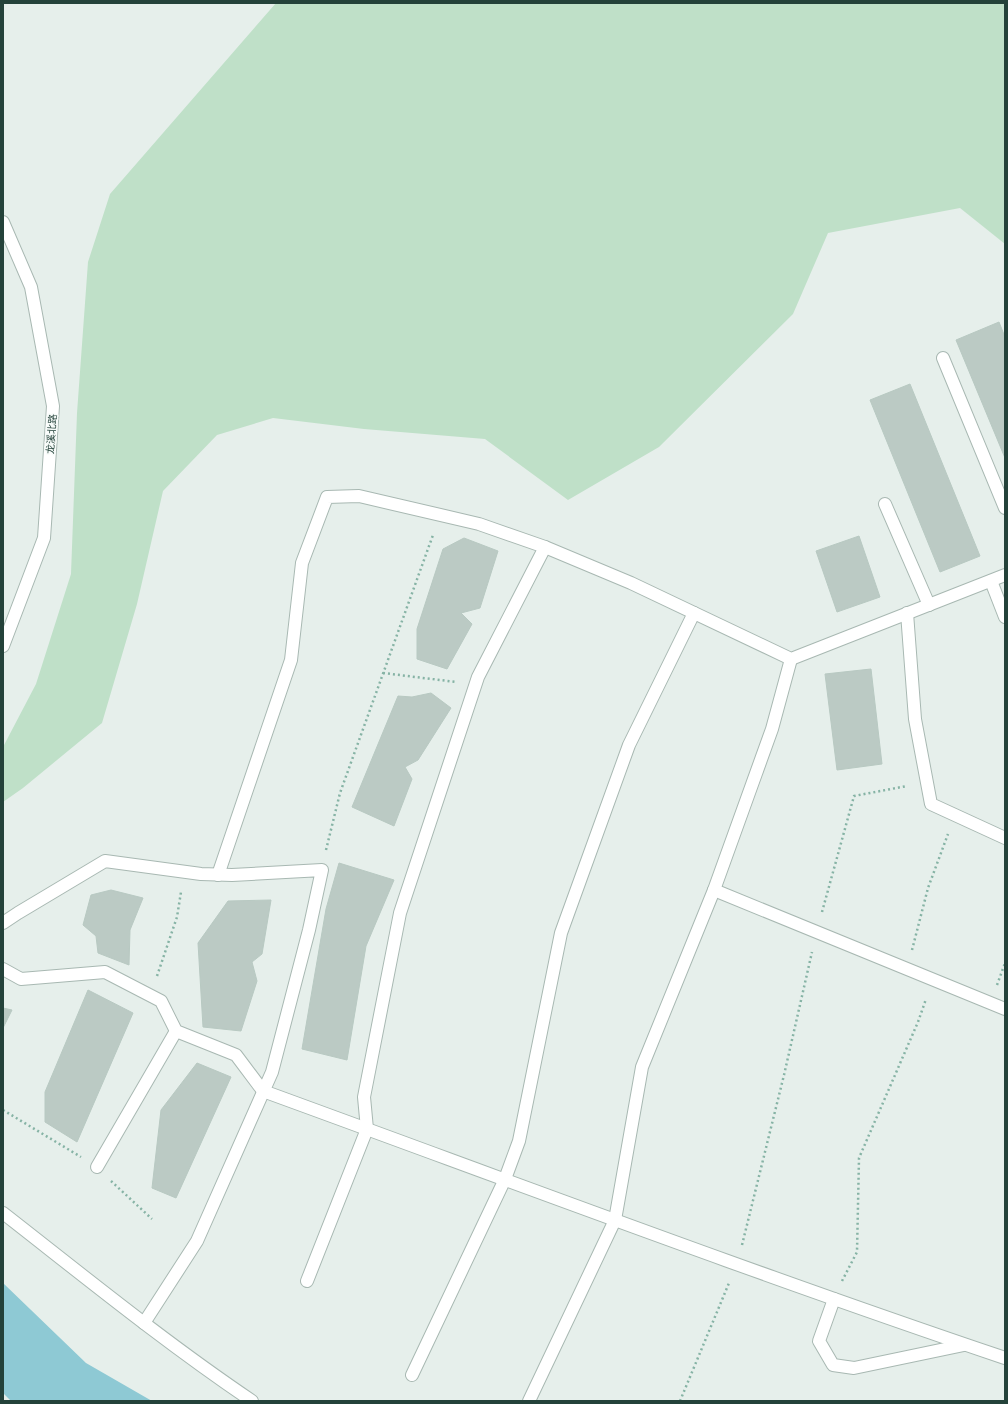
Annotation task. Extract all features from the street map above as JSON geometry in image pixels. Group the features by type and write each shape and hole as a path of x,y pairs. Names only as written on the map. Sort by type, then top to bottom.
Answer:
{"street":[{"name":"龙溪北路","path":"3,222 31,287 53,406 44,538 3,646"},
{"path":"943,358 1005,508"},
{"path":"218,875 291,660 302,563 327,497 359,496 479,524 545,548 631,583 791,658 1005,575"},
{"path":"885,504 929,605"},
{"path":"307,1281 367,1129 364,1098 400,913 481,670 545,548"},
{"path":"991,581 1005,617"},
{"path":"412,1375 505,1179 519,1141 560,933 629,745 694,613"},
{"path":"907,613 915,719 931,804 1005,838"},
{"path":"529,1401 615,1220 642,1067 714,890 772,728 791,658"},
{"path":"3,923 105,861 184,872 218,875 322,870 309,930 274,1065 264,1091 197,1241 144,1322"},
{"path":"714,890 1005,1009"},
{"path":"3,969 21,979 105,972 161,1001 176,1031 236,1055 264,1091 834,1299 1005,1358"},
{"path":"97,1167 176,1031"},
{"path":"3,1213 219,1379 252,1401"},
{"path":"834,1299 819,1341 833,1365 854,1368 966,1345"}],"path":[{"path":"322,870 340,793 382,673 441,515"},
{"path":"382,673 476,684"},
{"path":"680,1401 737,1264 784,1075 816,932 854,796 927,782"},
{"path":"907,969 928,888 955,815"},
{"path":"150,995 177,917 184,872"},
{"path":"834,1299 857,1252 859,1158 918,1022 933,980"}],"green space":[{"path":"276,3 1005,3 1005,244 960,208 828,233 793,314 659,447 568,500 485,439 364,429 273,418 217,435 163,491 137,604 102,723 23,788 3,802 3,747 36,684 71,574 77,413 88,262 110,194"}],"water":[{"path":"3,1283 86,1363 152,1401 11,1401 3,1393"}],"building":[{"path":"999,322 1005,337 1005,458 956,340"},
{"path":"910,384 980,556 940,572 870,400"},
{"path":"859,536 880,597 837,612 816,551"},
{"path":"464,538 498,551 480,608 461,613 472,624 447,669 417,659 417,629 443,549"},
{"path":"871,669 882,764 837,770 825,674"},
{"path":"431,693 451,708 418,760 405,767 412,779 394,826 352,807 398,696 412,697"},
{"path":"339,863 394,880 366,946 347,1060 302,1049 326,909"},
{"path":"111,890 143,898 130,930 129,965 98,953 96,936 83,925 91,895"},
{"path":"271,900 262,954 252,962 257,981 241,1031 203,1027 198,943 228,901"},
{"path":"88,990 133,1013 77,1142 45,1122 45,1092"},
{"path":"3,1008 12,1010 3,1028"},
{"path":"197,1063 231,1077 176,1198 152,1188 161,1110"}]}
